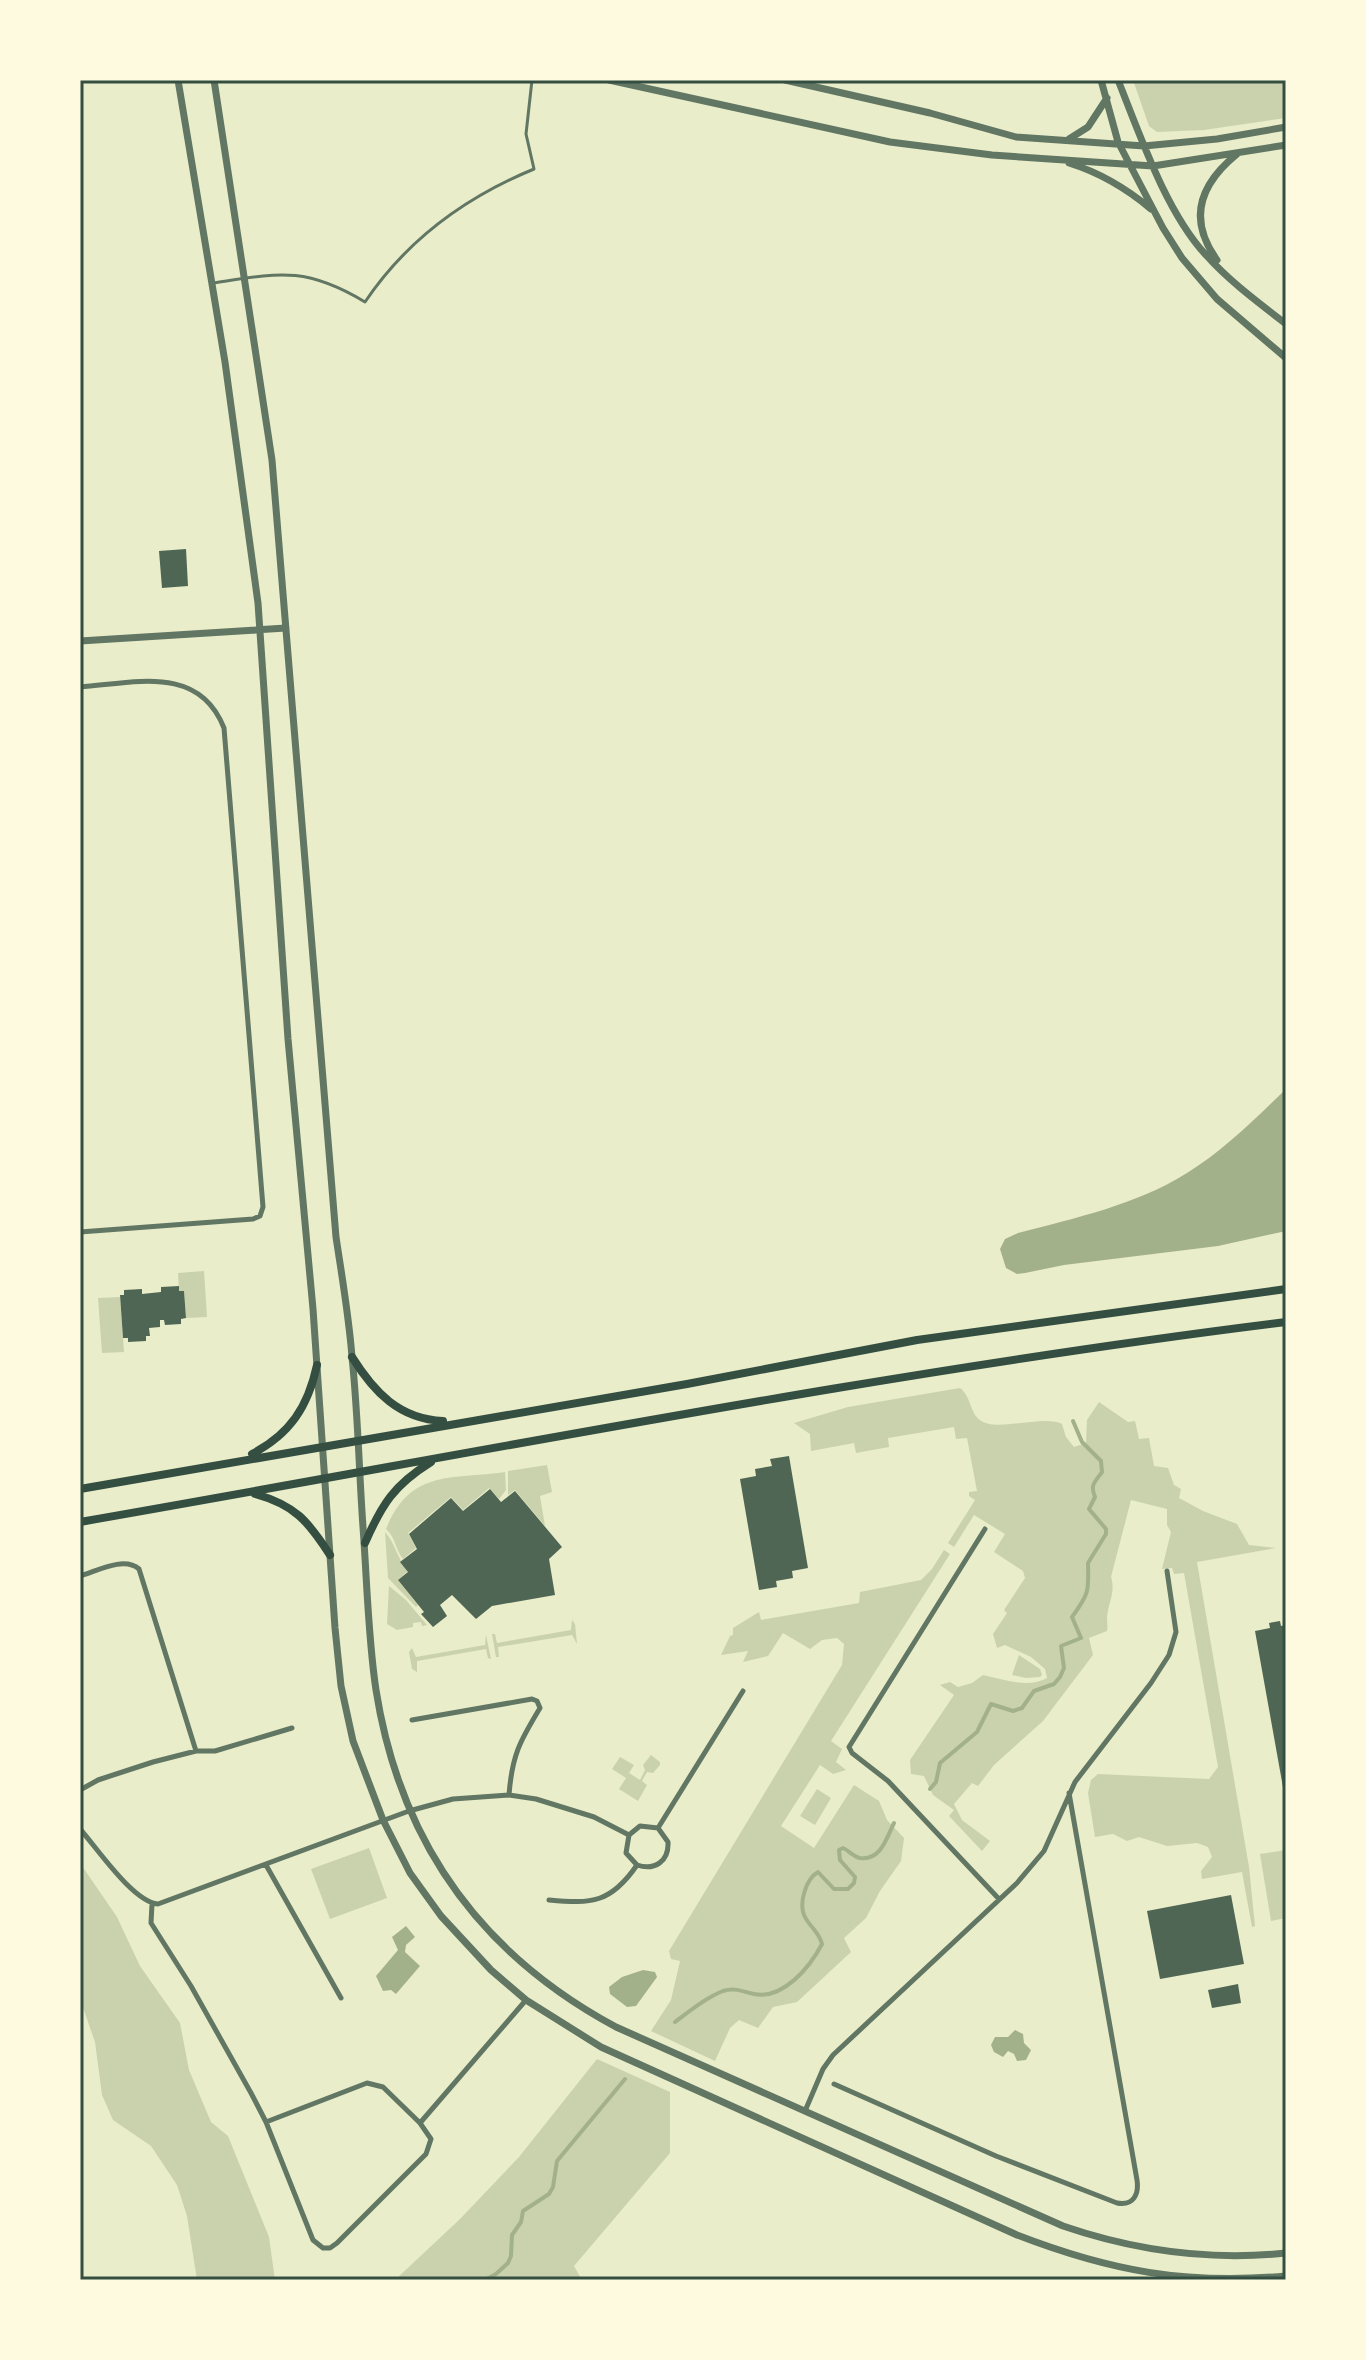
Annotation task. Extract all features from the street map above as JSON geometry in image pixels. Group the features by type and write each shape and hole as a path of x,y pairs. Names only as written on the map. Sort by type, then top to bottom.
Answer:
{"main road":[{"path":"80,1489 687,1384 917,1340 1286,1289"},
{"path":"80,1522 785,1395 1286,1322"},
{"path":"352,1357 385,1400 399,1409 427,1420 455,1422"},
{"path":"243,1459 272,1443 293,1423 309,1394 317,1365"},
{"path":"365,1543 390,1494 408,1476 437,1458"},
{"path":"250,1493 275,1499 298,1513 330,1555"}],"street":[{"path":"178,80 242,473 261,629 288,1039 341,1686 353,1741 383,1820 410,1873 465,1944 526,2000 601,2047 1049,2247 1113,2267 1172,2277 1236,2279 1286,2276"},
{"path":"214,80 272,460 336,1237 352,1357 376,1687 392,1760 409,1811 433,1860 456,1895 523,1965 555,1990 616,2027 1049,2221 1087,2235 1160,2251 1198,2255 1251,2257 1286,2253"},
{"path":"609,80 890,142 992,155 1153,166 1286,145"},
{"path":"785,80 930,113 1016,137 1144,146 1217,139 1286,127"},
{"path":"1101,80 1118,142 1182,258 1217,299 1286,358"},
{"path":"1118,80 1144,146 1183,225 1206,255 1286,324"},
{"path":"1066,141 1088,127 1107,98"},
{"path":"1227,275 1204,241 1199,221 1202,201 1210,183 1238,154"},
{"path":"1055,159 1095,171 1131,192 1154,211"},
{"path":"80,641 286,628"},
{"path":"80,687 173,682 205,698 224,728 263,1207 260,1216 253,1219 80,1232"},
{"path":"985,1529 850,1746 852,1753 897,1790 999,1899"},
{"path":"80,1576 123,1564 139,1569 196,1751"},
{"path":"804,2112 823,2069 833,2055 1027,1873 1044,1851 1069,1793 1169,1655 1176,1632 1167,1571"},
{"path":"658,1828 743,1691"},
{"path":"412,1720 537,1701 539,1709 521,1738 514,1758 509,1795"},
{"path":"80,1790 110,1775 196,1751 215,1751 292,1728"},
{"path":"834,2084 996,2156 1121,2204 1134,2200 1138,2184 1069,1793"},
{"path":"80,1829 137,1895 152,1904 164,1903 383,1820 453,1799 509,1795 568,1807 629,1835"},
{"path":"640,1826 658,1828 668,1842 667,1856 651,1867 637,1865 626,1853 629,1835 640,1826"},
{"path":"266,1865 341,1998"},
{"path":"549,1900 582,1903 603,1898 621,1885 637,1865"},
{"path":"152,1904 150,1918 153,1928 206,2012 266,2122 313,2240 326,2249 337,2243 426,2154 431,2139 420,2123 383,2087 367,2083 266,2122"},
{"path":"420,2123 526,2000"}],"lane":[{"path":"211,283 279,273 301,275 321,280 365,302 397,261 440,222 503,183 534,169 526,134 532,80"}],"shaded area":[{"path":"1133,80 1286,80 1286,118 1204,130 1157,132 1149,126"},
{"path":"1286,1089 1286,1231 1218,1246 1064,1265 1025,1273 1017,1274 1006,1268 1000,1249 1005,1239 1105,1209 1167,1184 1226,1145"},
{"path":"204,1271 207,1317 186,1318 184,1291 179,1291 178,1273"},
{"path":"120,1297 124,1352 102,1353 98,1298"},
{"path":"960,1388 980,1420 997,1425 1054,1421 1062,1424 1066,1437 1074,1447 1086,1443 1087,1420 1099,1402 1128,1422 1135,1421 1139,1439 1149,1438 1154,1466 1168,1468 1174,1485 1181,1489 1179,1498 1237,1524 1249,1545 1276,1548 1197,1562 1249,1867 1255,1926 1252,1927 1242,1872 1202,1879 1201,1871 1212,1857 1208,1847 1197,1843 1167,1846 1139,1837 1127,1841 1113,1834 1095,1837 1088,1793 1091,1780 1098,1774 1209,1779 1218,1767 1184,1573 1174,1574 1172,1568 1162,1569 1171,1532 1167,1525 1167,1509 1131,1500 1111,1577 1113,1588 1107,1631 1089,1638 1093,1655 1043,1721 994,1765 978,1786 972,1783 954,1804 962,1820 990,1841 982,1851 949,1816 954,1810 933,1795 924,1776 911,1774 910,1760 954,1695 940,1685 950,1682 958,1687 972,1683 983,1675 1024,1683 1047,1678 1045,1669 1031,1657 1005,1645 997,1648 993,1634 1025,1578 1023,1571 994,1552 1005,1534 974,1515 954,1547 948,1543 975,1500 969,1492 977,1491 967,1438 956,1439 954,1427 888,1438 889,1447 856,1453 854,1443 811,1451 810,1434 794,1423 848,1407"},
{"path":"547,1465 552,1492 540,1496 545,1526 515,1490 508,1495 508,1471"},
{"path":"505,1472 506,1490 499,1499 489,1488 463,1510 451,1497 408,1533 416,1548 403,1559 386,1529 396,1509 408,1495 421,1486 451,1477"},
{"path":"385,1532 408,1571 398,1580 418,1605 416,1607 388,1578"},
{"path":"944,1550 950,1554 831,1741 842,1749 836,1762 846,1770 833,1774 820,1765 781,1826 814,1848 854,1785 879,1801 887,1820 904,1838 901,1861 866,1918 844,1938 851,1952 797,2002 773,2007 758,2028 739,2020 730,2028 715,2061 651,2031 671,2000 680,1961 671,1959 669,1951 842,1665 844,1644 837,1638 822,1640 810,1649 783,1633 768,1656 743,1662 748,1651 721,1655 733,1635 733,1628 759,1612 761,1620 859,1603 860,1592 921,1580"},
{"path":"389,1586 406,1600 427,1625 413,1623 413,1627 397,1630 387,1624"},
{"path":"572,1620 577,1644 572,1635 498,1647 499,1657 496,1657 492,1634 495,1634 497,1643 571,1630"},
{"path":"486,1635 491,1659 486,1649 417,1661 417,1672 412,1669 409,1652 412,1648 416,1657 485,1645"},
{"path":"1019,1655 1040,1669 1042,1675 1026,1678 1012,1675"},
{"path":"651,1755 660,1765 653,1773 647,1772 642,1781 647,1785 638,1801 619,1789 626,1778 612,1769 620,1757 634,1765 629,1773 640,1780 645,1770 643,1765"},
{"path":"817,1789 831,1798 815,1825 800,1816"},
{"path":"369,1848 387,1898 330,1919 311,1869"},
{"path":"1286,1850 1286,1918 1271,1921 1260,1854"},
{"path":"80,1863 117,1917 140,1966 180,2023 189,2070 211,2122 228,2136 269,2237 275,2280 197,2280 187,2216 177,2185 151,2146 113,2120 102,2095 95,2042 80,1999"},
{"path":"406,1926 415,1937 406,1945 405,1952 420,1966 396,1994 391,1990 383,1991 376,1976 398,1950 392,1937"},
{"path":"643,1970 655,1972 657,1977 636,2006 627,2007 610,1994 609,1987 622,1977"},
{"path":"1015,2030 1023,2034 1024,2043 1031,2050 1026,2060 1017,2061 1014,2054 1008,2051 1003,2057 994,2052 991,2045 995,2037 1008,2037"},
{"path":"597,2059 670,2092 670,2153 574,2266 582,2280 395,2280 460,2219 519,2157"}],"building":[{"path":"186,549 188,586 162,588 159,551"},
{"path":"179,1286 179,1291 184,1291 186,1318 181,1319 181,1324 165,1325 164,1320 160,1320 160,1327 149,1328 150,1336 146,1336 146,1341 128,1342 128,1338 123,1338 120,1295 124,1295 124,1290 142,1289 142,1294 161,1292 161,1287"},
{"path":"789,1456 808,1568 792,1571 793,1578 776,1581 777,1587 759,1590 740,1479 756,1476 755,1469 772,1466 770,1459"},
{"path":"490,1489 501,1502 515,1491 562,1547 549,1559 555,1595 492,1606 476,1619 452,1595 440,1605 447,1616 433,1627 398,1580 408,1572 400,1562 417,1549 409,1534 451,1498 463,1511"},
{"path":"1280,1621 1281,1626 1286,1625 1284,1793 1255,1631 1270,1628 1269,1623"},
{"path":"1231,1895 1244,1964 1160,1979 1147,1911"},
{"path":"1238,1984 1241,2003 1212,2008 1208,1990"}],"waterway":[{"path":"930,1789 936,1782 940,1763 977,1732 991,1704 1013,1711 1022,1708 1034,1691 1054,1684 1060,1677 1064,1668 1061,1646 1081,1638 1072,1617 1085,1597 1088,1563 1106,1529 1089,1509 1095,1497 1094,1484 1102,1472 1101,1461 1082,1442 1073,1421"},
{"path":"675,2022 723,1991 765,1995 785,1987 803,1972 822,1944 803,1910 803,1898 810,1880 818,1872 834,1889 848,1889 855,1877 840,1860 839,1850 843,1848 860,1858 873,1856 882,1847 894,1823"},
{"path":"485,2280 508,2263 512,2235 521,2222 523,2211 549,2194 557,2161 625,2079"}]}
